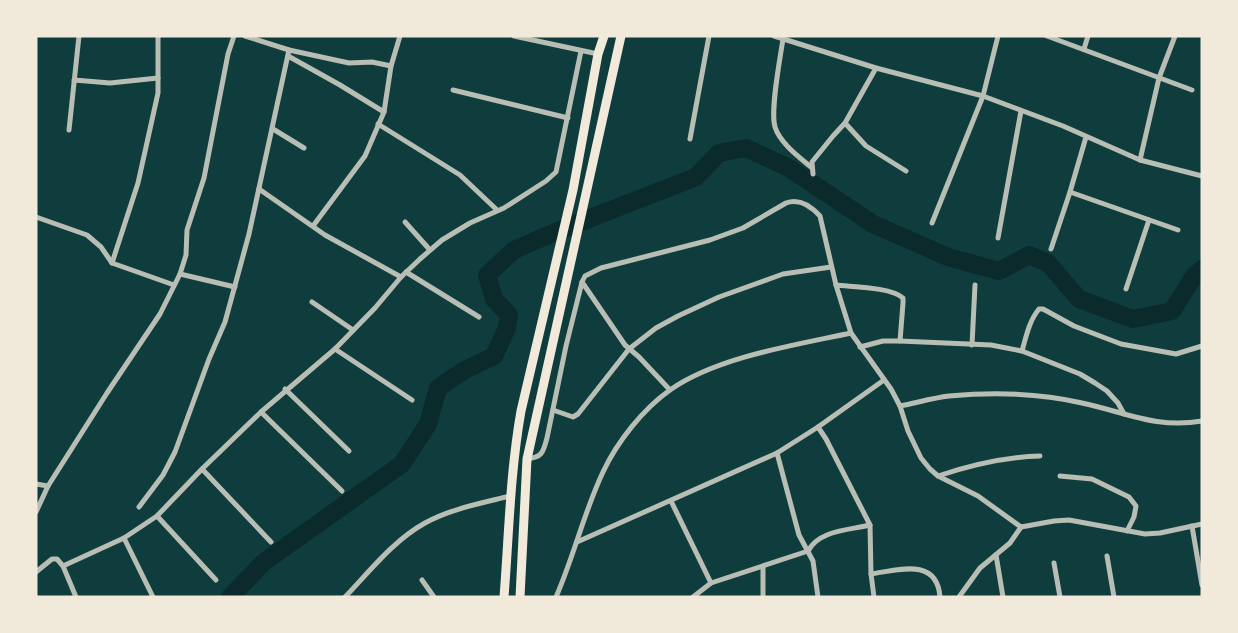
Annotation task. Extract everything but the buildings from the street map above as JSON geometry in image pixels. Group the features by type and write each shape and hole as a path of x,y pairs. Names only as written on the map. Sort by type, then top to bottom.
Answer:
{"main road":[{"path":"504,597 511,484 521,411 573,190 598,54 604,36"},
{"path":"520,597 528,459 534,425 622,36"}],"street":[{"path":"69,130 78,36"},
{"path":"112,263 138,183 158,94 158,36"},
{"path":"36,512 48,486 160,314 180,274 186,255 188,230 204,178 228,54 234,36"},
{"path":"245,36 288,53 384,112"},
{"path":"313,226 365,156 384,112 391,66 400,36"},
{"path":"516,36 598,54"},
{"path":"690,139 710,36"},
{"path":"774,36 876,68 983,96 1062,126 1140,160 1202,176"},
{"path":"932,223 983,96 998,36"},
{"path":"1047,36 1192,90"},
{"path":"1084,49 1088,36"},
{"path":"1140,160 1159,78 1175,36"},
{"path":"783,39 774,110 775,129 793,151 811,167"},
{"path":"63,566 124,538 157,516 202,469 285,389 334,349 375,308 401,277 430,250 442,240 470,223 504,208 546,181 556,172 581,51"},
{"path":"288,53 349,63 372,62 391,66"},
{"path":"139,508 163,475 175,452 225,322 259,189 288,53"},
{"path":"813,174 812,162 822,148 845,124 876,68"},
{"path":"74,80 110,83 158,78"},
{"path":"453,90 568,118"},
{"path":"998,238 1021,111"},
{"path":"378,124 460,175 497,210"},
{"path":"845,124 866,146 906,172"},
{"path":"273,129 304,148"},
{"path":"1051,249 1086,137"},
{"path":"259,189 325,235 401,277"},
{"path":"1070,192 1178,230"},
{"path":"528,459 538,457 543,452 566,346 585,276 601,268 683,248 743,228 792,201 798,201 813,208 820,216 831,267 851,333 891,389 900,406 908,431 916,447 930,469 938,476 978,496 1021,527 1069,520 1145,534 1160,533 1202,524"},
{"path":"36,216 88,235 101,247 112,263 174,285"},
{"path":"1126,289 1149,220"},
{"path":"405,222 430,250"},
{"path":"553,410 573,416 578,414 629,349 671,320 719,296 783,274 831,267"},
{"path":"406,272 479,317"},
{"path":"180,274 235,287"},
{"path":"582,282 619,338 670,390"},
{"path":"836,285 891,292 900,295 903,298 900,341"},
{"path":"972,345 975,285"},
{"path":"312,302 353,330"},
{"path":"1022,351 1036,313 1044,309 1074,326 1121,344 1176,354 1202,346"},
{"path":"556,597 604,470 634,424 670,390 725,363 851,333"},
{"path":"860,347 883,341 900,341 1000,346 1022,351 1080,374 1095,383 1107,391 1125,414"},
{"path":"334,349 412,400"},
{"path":"577,542 778,453 884,380"},
{"path":"285,389 349,451"},
{"path":"900,406 946,396 1000,394 1082,402 1158,423 1178,424 1202,421"},
{"path":"261,412 342,491"},
{"path":"818,427 870,525 871,574 874,597"},
{"path":"778,453 799,535 813,561 818,597"},
{"path":"938,476 966,467 1021,456 1040,456"},
{"path":"202,469 271,542"},
{"path":"1060,476 1092,479 1129,497 1136,506 1134,518 1126,531"},
{"path":"36,484 48,486"},
{"path":"345,597 394,547 424,523 452,512 510,496"},
{"path":"671,501 711,583"},
{"path":"157,516 216,580"},
{"path":"693,597 711,583 808,551 813,543 827,535 870,525"},
{"path":"1192,526 1202,585"},
{"path":"959,597 980,568 1010,544 1021,527"},
{"path":"124,538 153,597"},
{"path":"996,555 1003,597"},
{"path":"1107,556 1114,597"},
{"path":"36,572 52,559 57,559 63,566 76,597"},
{"path":"1054,562 1060,597"},
{"path":"762,566 763,597"},
{"path":"871,574 917,568 926,570 940,591 940,597"},
{"path":"422,580 434,597"}],"waterway":[{"path":"230,597 264,562 402,464 428,424 438,388 463,371 494,356 507,328 509,315 494,299 487,275 514,250 696,177 719,153 746,148 789,168 873,224 948,257 999,271 1029,255 1048,263 1079,299 1133,319 1172,311 1194,276 1202,269"}]}
